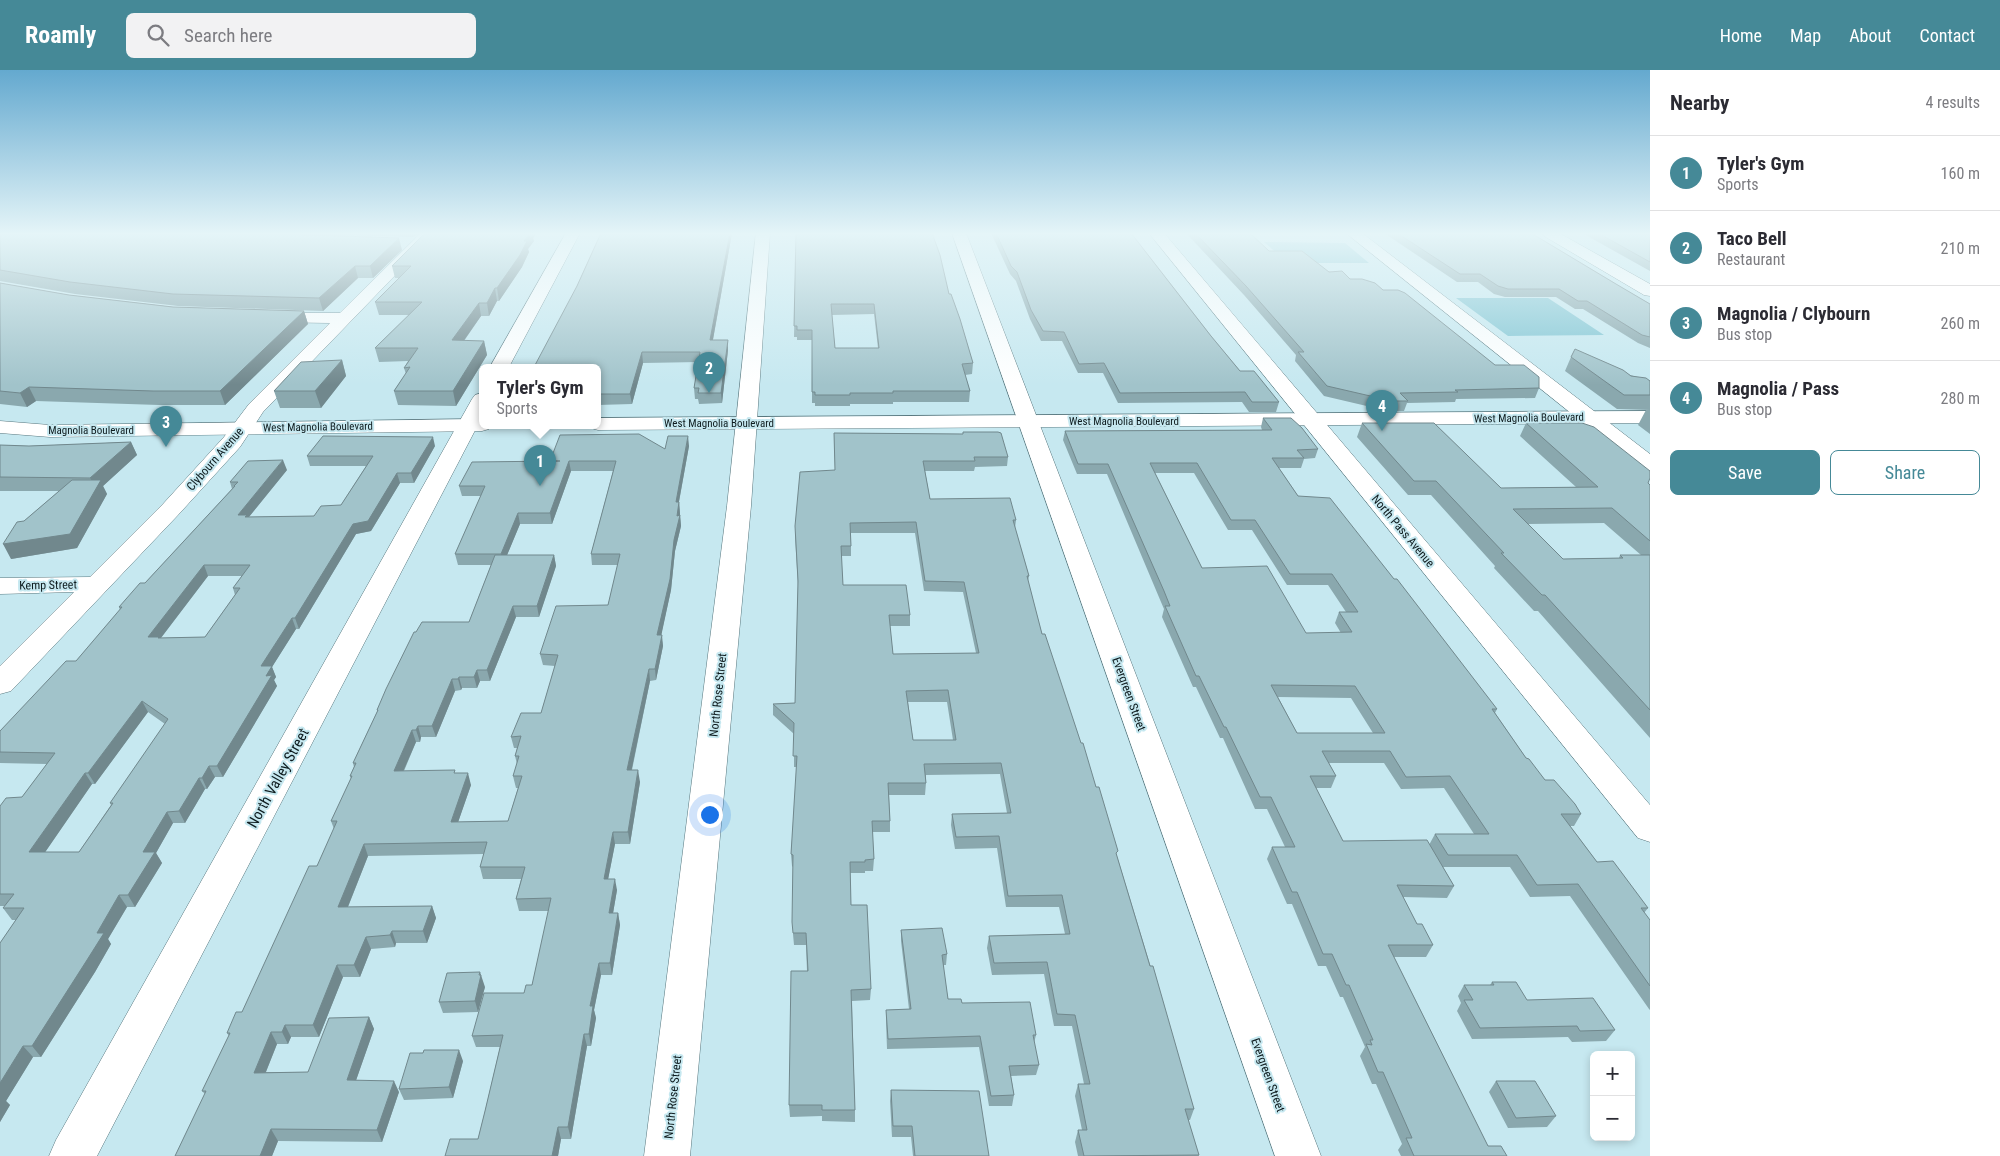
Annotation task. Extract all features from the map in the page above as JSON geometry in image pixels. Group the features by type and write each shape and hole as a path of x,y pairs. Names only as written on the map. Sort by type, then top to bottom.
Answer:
{"street":[{"name":"Clybourn Avenue","path":"0,684 97,585 232,442 256,408 379,284"},
{"path":"502,364 545,284"},
{"name":"North Rose Street","path":"667,1156 739,506 757,284"},
{"name":"Evergreen Street","path":"978,284 1298,1156"},
{"name":"North Pass Avenue","path":"1199,284 1650,830"},
{"path":"1418,284 1650,464"},
{"path":"1637,284 1650,291"},
{"path":"251,316 345,318"},
{"name":"West Magnolia Boulevard","path":"243,428 478,416"},
{"name":"North Valley Street","path":"72,1156 478,416"},
{"name":"West Magnolia Boulevard","path":"601,424 1650,417"},
{"name":"Magnolia Boulevard","path":"0,427 50,431 243,428"},
{"name":"Kemp Street","path":"0,586 97,585"}],"shaded area":[{"path":"1456,298 1548,298 1604,335 1508,336"}],"building":[{"path":"0,284 69,295 173,307 304,311 220,391 29,387 20,393 0,391"},
{"path":"84,284 335,284 319,298 173,294"},
{"path":"393,284 500,284 495,288 487,303 479,303 452,340 484,341 453,391 394,391 410,367 404,368 418,348 375,348 422,302 375,302"},
{"path":"578,284 721,284 710,340 728,340 721,393 698,393 699,388 694,388 700,352 642,352 630,394 601,394 601,364 536,364"},
{"path":"795,284 947,284 960,319 973,363 962,364 970,391 893,391 893,393 815,395 815,392 812,392 812,330 797,330 797,326 794,326","holes":["831,304 874,304 879,348 835,348"]},
{"path":"1021,284 1170,284 1240,371 1254,371 1279,402 1252,402 1245,392 1120,393 1104,363 1079,364 1064,332 1043,331 1031,310"},
{"path":"1244,284 1376,284 1383,290 1398,290 1405,293 1495,365 1524,365 1539,377 1539,388 1400,393 1408,401 1392,401 1327,386 1298,352 1304,352"},
{"path":"1495,284 1616,284 1650,304 1650,337 1642,335 1587,301 1578,301 1559,289 1508,289"},
{"path":"1575,349 1623,370 1631,376 1646,378 1650,381 1650,395 1624,395 1571,357"},
{"path":"342,360 315,391 274,391 301,362"},
{"path":"1263,418 1291,418 1302,428 1318,449 1297,450 1304,458 1272,458 1298,496 1330,498 1394,579 1397,579 1497,709 1492,709 1526,758 1529,759 1545,780 1554,780 1575,804 1581,814 1561,814 1597,862 1613,861 1648,908 1641,908 1650,920 1650,986 1578,884 1537,885 1517,855 1448,855 1435,834 1489,834 1450,776 1406,777 1390,751 1322,751 1336,776 1310,776 1343,841 1427,840 1454,886 1397,885 1417,924 1422,924 1433,945 1388,945 1488,1146 1501,1146 1507,1156 1414,1156 1406,1138 1412,1138 1383,1072 1378,1072 1366,1044 1372,1045 1370,1040 1373,1040 1349,985 1346,985 1332,954 1323,954 1297,892 1292,892 1272,847 1295,847 1271,797 1260,797 1226,727 1224,727 1199,676 1196,676 1165,606 1170,606 1164,591 1108,464 1078,464 1065,431 1272,430","holes":["1150,463 1197,463 1231,520 1255,520 1290,574 1332,574 1358,612 1339,612 1352,632 1306,633 1267,566 1202,568","1271,685 1355,686 1385,733 1297,733"]},
{"path":"1362,423 1434,423 1501,488 1598,487 1526,423 1582,423 1594,427 1650,471 1648,483 1650,485 1650,541 1612,508 1513,509 1563,559 1623,558 1620,555 1650,555 1650,710 1545,595 1542,595 1501,553 1504,553 1436,481 1414,481"},
{"path":"963,432 1001,433 1008,457 974,457 975,461 923,461 930,499 1010,498 1016,520 1013,520 1029,576 1027,576 1042,634 1045,634 1081,743 1083,743 1096,787 1099,787 1118,851 1116,853 1150,966 1153,966 1194,1109 1185,1109 1199,1155 1084,1156 1078,1130 1087,1130 1078,1084 1090,1084 1075,1015 1057,1014 1047,962 994,963 989,936 1070,934 1062,895 1008,896 999,836 956,837 952,814 1011,813 1001,763 924,764 926,783 888,783 890,821 872,821 874,859 865,860 865,862 850,862 851,905 867,905 871,989 851,990 855,1110 822,1110 822,1105 789,1105 791,971 808,971 806,933 793,933 792,922 793,855 791,854 797,756 793,756 794,723 773,704 795,703 798,581 795,526 800,472 835,470 834,433 963,434","holes":["916,522 925,581 964,582 979,653 893,654 889,615 910,615 906,585 843,585 841,546 851,546 850,523","948,690 956,740 913,740 906,691"]},
{"path":"639,434 665,449 668,436 688,436 676,502 679,502 677,516 680,515 674,540 670,579 657,635 662,635 655,669 649,669 627,770 638,770 628,832 613,832 604,879 615,879 609,913 618,913 610,963 599,963 590,1006 593,1006 589,1034 584,1034 568,1127 558,1127 552,1156 445,1156 450,1139 478,1139 485,1111 503,1035 472,1036 484,993 524,993 526,985 532,985 551,898 516,899 525,867 480,867 487,842 364,844 338,907 432,906 423,931 392,931 390,935 366,937 354,965 337,965 313,1025 285,1025 282,1032 271,1032 254,1073 308,1072 329,1018 369,1017 347,1080 394,1081 377,1130 271,1129 260,1156 175,1156 206,1091 202,1091 230,1033 227,1033 236,1012 242,1012 309,866 317,866 337,821 331,821 352,776 350,776 356,763 353,763 414,632 416,632 422,622 469,622 495,555 554,555 537,606 513,606 487,670 477,670 474,677 452,679 432,726 418,726 416,730 412,730 394,771 455,770 454,773 468,773 451,822 508,821 522,776 513,776 519,756 515,756 521,736 511,737 521,713 541,713 558,655 540,654 556,606 608,605 620,554 591,554 616,461 569,461 550,513 518,513 501,554 455,554 485,486 459,486 472,462 560,461 550,461 560,435"},
{"path":"323,436 433,437 411,473 397,473 368,521 353,524 295,618 292,618 261,666 272,666 266,676 272,675 217,766 209,766 202,778 199,778 179,811 167,812 143,852 155,852 128,895 119,895 97,933 104,933 32,1046 23,1046 0,1083 0,943 24,908 3,908 14,894 0,894 0,806 6,798 22,797 55,753 0,752 0,731 66,661 76,661 140,583 145,583 235,486 238,482 230,482 248,461 283,460 238,515 247,515 245,517 314,516 321,506 341,505 373,456 307,456","holes":["204,565 250,565 233,588 240,588 205,637 148,637","142,701 168,719 79,852 29,852 85,773 88,773"]},
{"path":"131,442 90,478 0,477 0,445 29,446"},
{"path":"72,480 101,480 70,534 3,544 17,522 24,521"},
{"path":"942,928 947,954 942,955 948,999 961,999 962,1003 1030,1002 1036,1035 1033,1035 1039,1065 1009,1066 1014,1095 991,1096 980,1036 888,1039 886,1010 911,1009 901,930"},
{"path":"480,972 475,1001 439,1002 447,973"},
{"path":"1492,982 1516,982 1527,1000 1593,998 1615,1030 1580,1031 1577,1026 1480,1028 1464,1000 1473,1000 1464,985 1494,985"},
{"path":"424,1050 459,1050 449,1087 399,1089 410,1053 423,1053"},
{"path":"1496,1081 1535,1081 1556,1116 1516,1118"},
{"path":"891,1090 979,1091 989,1156 915,1156 912,1126 893,1126"}],"place":[{"name":"Taco Bell","path":"709,393"},
{"name":"Magnolia / Pass","path":"1382,431"},
{"name":"Magnolia / Clybourn","path":"166,447"},
{"name":"Tyler's Gym","path":"540,486"}]}
